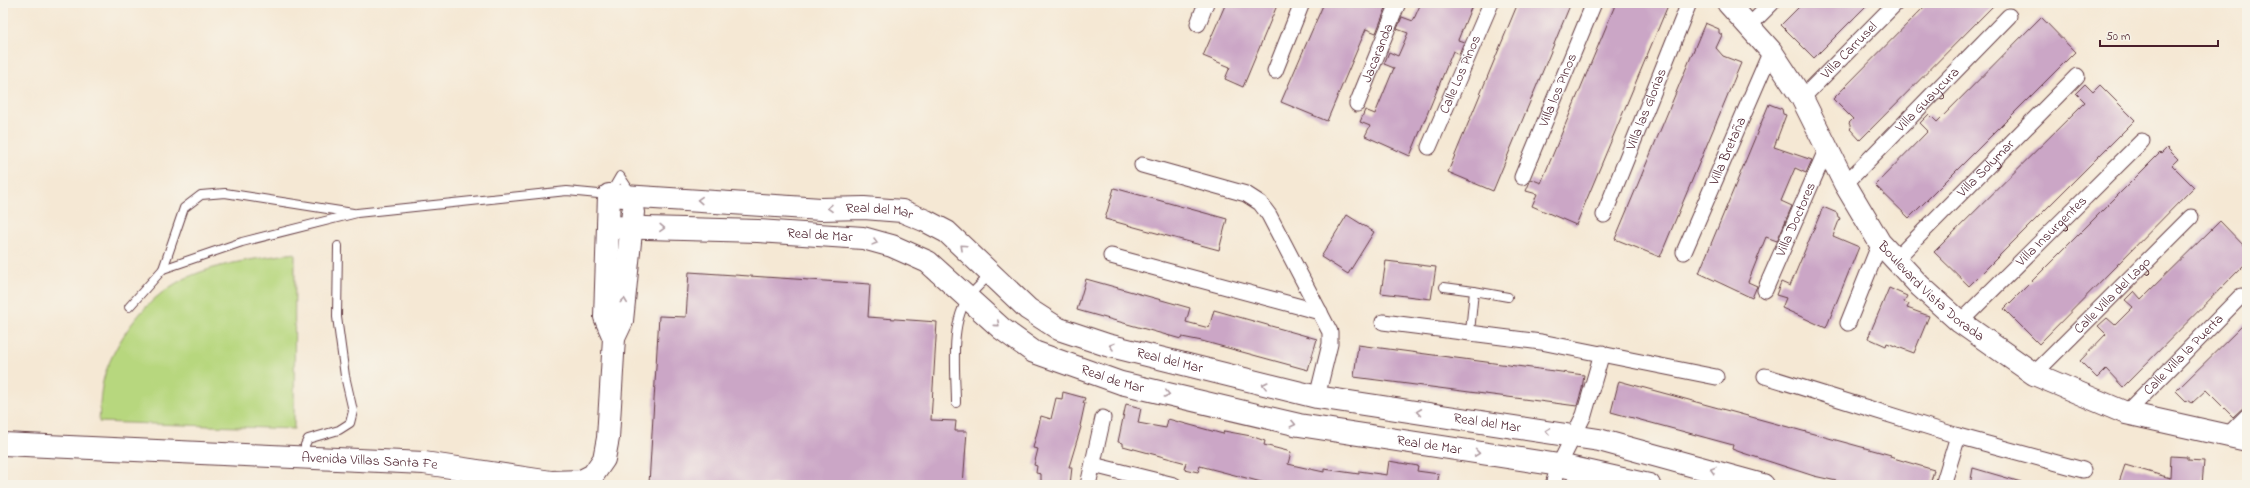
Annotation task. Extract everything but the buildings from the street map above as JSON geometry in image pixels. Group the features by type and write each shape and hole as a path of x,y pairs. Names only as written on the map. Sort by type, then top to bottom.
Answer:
{"street":[{"path":"1198,24 1206,3"},
{"path":"1274,71 1302,3"},
{"name":"Jacaranda","path":"1357,104 1398,3"},
{"name":"Calle Los Pinos","path":"1429,147 1491,3"},
{"name":"Villa los PInos","path":"1522,178 1594,3"},
{"name":"Villa las Glorias","path":"1604,215 1689,3"},
{"name":"Boulevard Vista Dorada","path":"1728,3 1771,51 1802,98 1845,184 1880,243 1895,260 1960,322 2034,374 2126,413 2237,438"},
{"path":"1749,26 1772,3"},
{"name":"Villa Carrusel","path":"1802,98 1896,3"},
{"name":"Villa Guaycura","path":"1845,184 2009,16"},
{"name":"Villa Bretaña","path":"1684,252 1771,51"},
{"name":"Villa Solymar","path":"1895,260 2077,76"},
{"name":"Villa Insurgentes","path":"1960,322 2142,141"},
{"name":"Villa Doctores","path":"1765,290 1827,148"},
{"path":"1142,165 1246,194 1260,203 1269,215 1330,332 1331,339 1317,398"},
{"name":"Real del Mar","path":"609,196 634,196 821,209 864,208 902,211 947,232 1028,309 1059,329 1107,345 1317,398 1573,434 1627,447 1763,485"},
{"name":"Avenida Villas Santa Fe","path":"609,196 605,317 614,338"},
{"name":"Avenida Villas Santa Fe","path":"3,444 424,462 551,482 581,481 593,475 604,459 608,438 614,338 622,321 633,227 634,196"},
{"name":"Calle Villa del Lago","path":"2034,374 2191,217"},
{"name":"Real de Mar","path":"609,227 758,231 863,238 892,246 928,262 1002,329 1034,352 1121,383 1299,425 1556,475 1648,485"},
{"path":"1848,323 1880,243"},
{"path":"1110,256 1320,312"},
{"name":"Calle Villa la Puerta","path":"2126,413 2241,296"},
{"path":"1383,322 1541,342 1716,377"},
{"path":"1556,475 1573,434 1584,415 1602,353"},
{"path":"1765,376 1958,436 2083,470"},
{"path":"2237,438 2247,416"},
{"path":"1088,485 1103,418"},
{"path":"1943,485 1958,436"},
{"path":"1093,465 1174,485"}],"lane":[{"path":"163,269 242,242 357,213 567,190 609,196"},
{"path":"129,307 163,269 184,208 201,196 225,193 357,213"},
{"path":"305,458 305,445 308,439 339,430 350,423 353,411 345,376 337,317 338,246"},
{"path":"956,403 956,331 960,311 968,297 991,274"},
{"path":"1444,287 1508,297"},
{"path":"1470,332 1474,291"}],"green space":[{"path":"295,253 294,429 99,422 102,386 105,374 116,349 131,325 159,295 184,279 214,268 247,260"}]}
